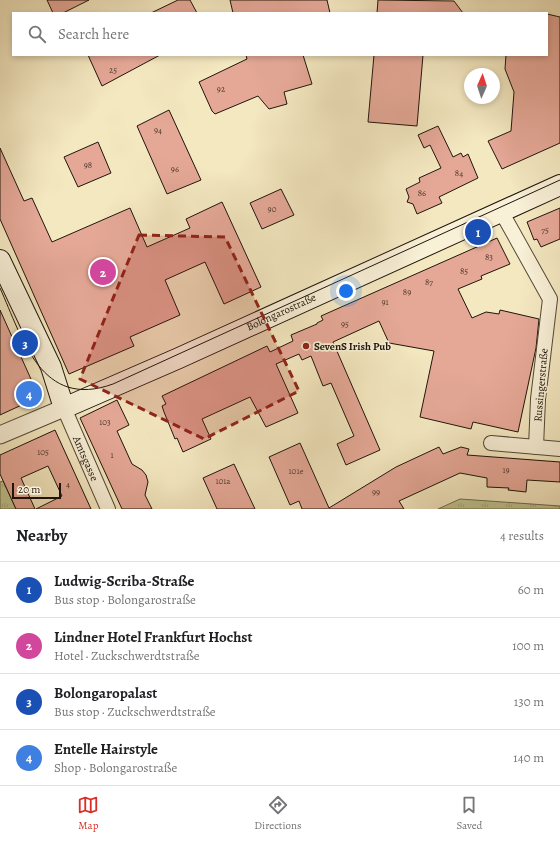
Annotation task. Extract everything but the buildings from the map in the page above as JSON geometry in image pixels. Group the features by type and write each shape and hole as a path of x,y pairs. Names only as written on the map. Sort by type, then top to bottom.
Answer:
{"main road":[{"name":"Bolongarostraße","path":"64,408 560,185"},
{"path":"0,260 48,360 64,408"}],"street":[{"name":"Russingerstraße","path":"501,212 555,297 538,399 536,447"},
{"name":"Bolongarostraße","path":"0,435 64,408"},
{"name":"Amtsgasse","path":"64,408 108,509"},
{"path":"491,443 560,449"}],"highlighted area":[{"path":"139,235 225,237 299,391 204,439 80,379"}],"green space":[{"path":"3,481 16,509 0,509 0,482"},
{"path":"460,499 560,506 560,509 438,509"}],"tram line":[{"path":"0,288 17,328 38,365 52,378 68,387 88,389 113,384 560,180"}],"place":[{"name":"Ludwig-Scriba-Straße","path":"478,232"},
{"name":"Lindner Hotel Frankfurt Hochst","path":"103,272"},
{"name":"Bolongaropalast","path":"25,343"},
{"name":"SevenS Irish Pub","path":"306,346"},
{"name":"Entelle Hairstyle","path":"29,394"}]}
